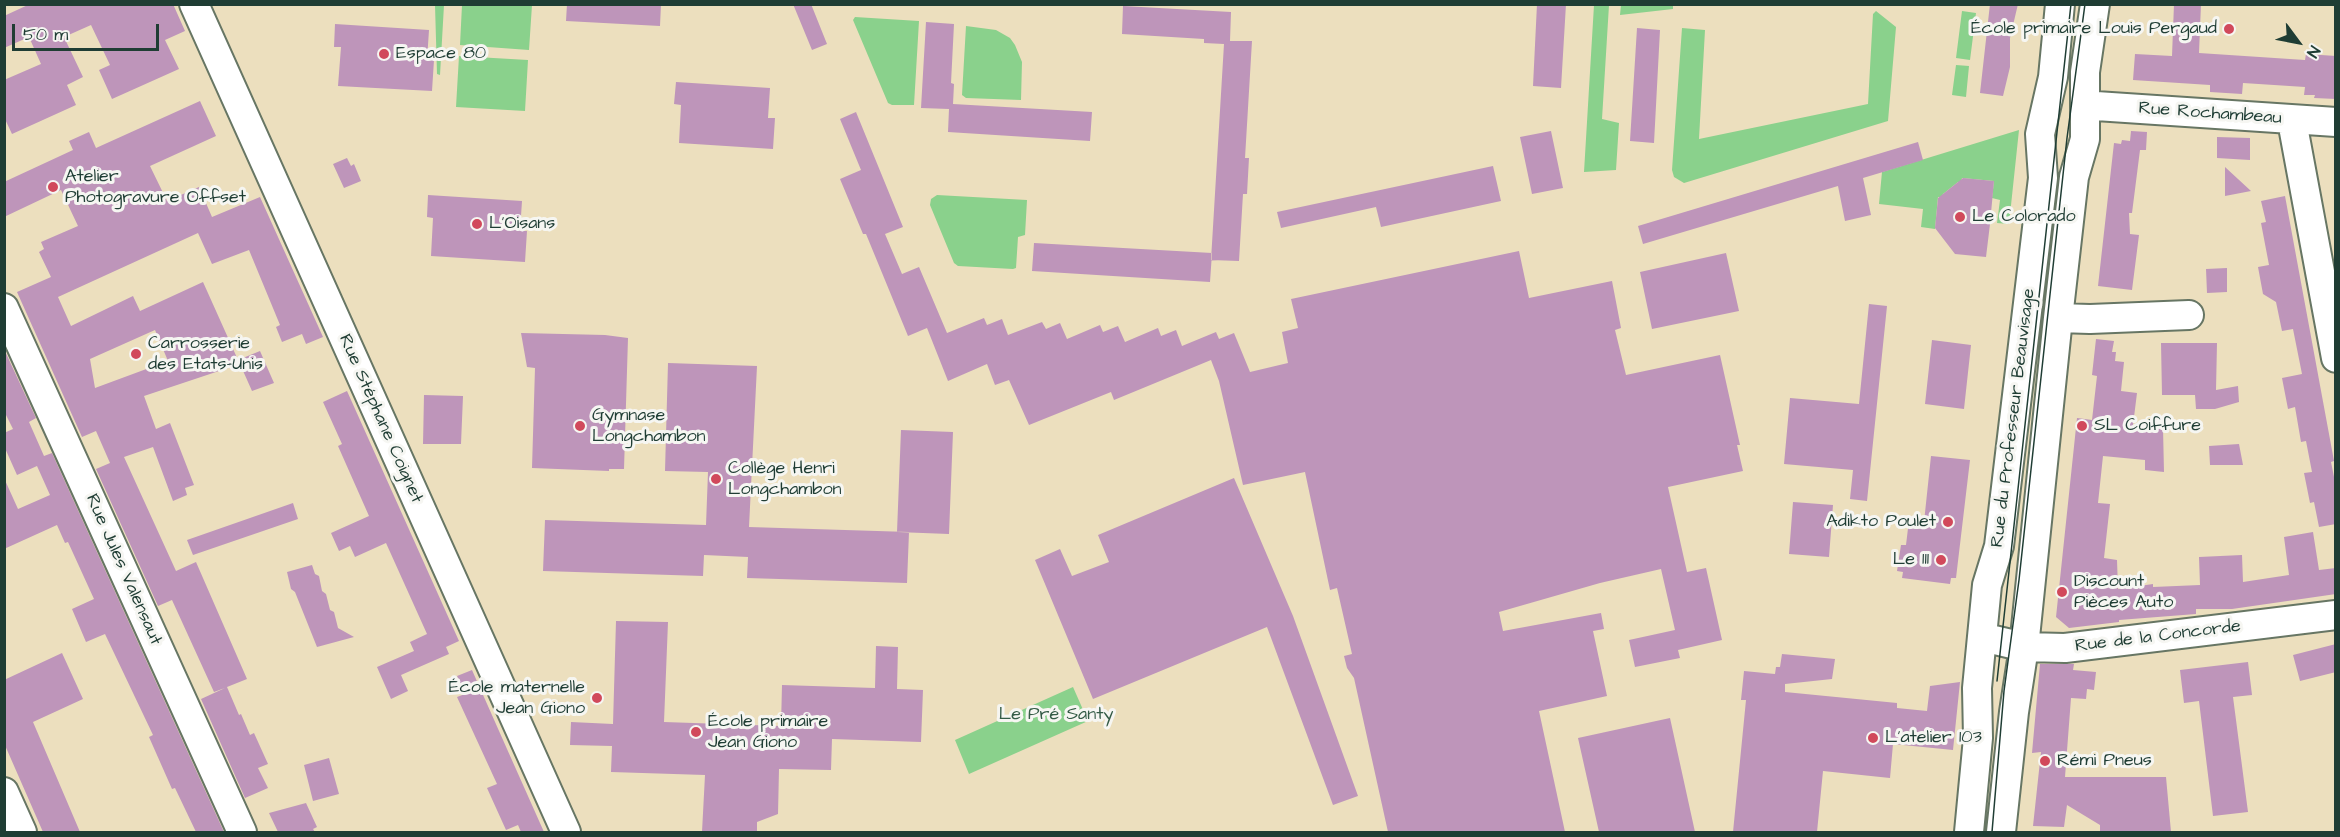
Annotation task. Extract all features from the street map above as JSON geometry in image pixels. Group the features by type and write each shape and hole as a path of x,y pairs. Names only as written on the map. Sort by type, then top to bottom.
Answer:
{"street":[{"name":"Rue Stéphane Coignet","path":"194,4 566,832"},
{"name":"Rue du Professeur Beauvisage","path":"1969,832 1978,738 1977,688 1987,585 1999,546 2043,178 2040,134 2053,77 2060,4"},
{"name":"Rue du Professeur Beauvisage","path":"2001,832 2014,711 2024,647 2074,177 2085,139 2085,72 2095,4"},
{"name":"Rue Rochambeau","path":"2085,108 2096,106 2336,122"},
{"path":"2292,120 2336,358"},
{"name":"Rue Jules Valensaut","path":"4,308 242,832"},
{"path":"2058,318 2189,315"},
{"name":"Rue de la Concorde","path":"1982,637 2024,647 2065,648 2336,615"},
{"path":"4,792 22,832"}],"green space":[{"path":"435,5 444,5 440,75 437,74"},
{"path":"462,5 532,5 529,50 460,45"},
{"path":"1594,5 1609,5 1602,119 1619,123 1616,170 1584,172"},
{"path":"1621,5 1673,5 1673,9 1620,15"},
{"path":"1876,11 1896,27 1888,121 1684,183 1674,177 1672,170 1682,28 1705,30 1699,139 1868,104 1873,14"},
{"path":"1962,11 1976,13 1970,60 1956,58"},
{"path":"855,17 919,21 914,105 888,103 853,20"},
{"path":"966,26 996,30 1010,38 1022,62 1021,100 966,98 962,95"},
{"path":"459,56 528,60 525,111 456,107"},
{"path":"1956,65 1969,66 1966,97 1952,95"},
{"path":"2019,130 2009,224 1997,223 2000,200 1992,198 1994,181 1962,178 1961,182 1958,182 1942,197 1938,197 1935,229 1921,227 1923,209 1879,204 1882,172"},
{"path":"937,195 1027,200 1025,235 1018,237 1016,268 958,266 954,263 930,205 931,199"},
{"name":"Le Pré Santy","path":"1073,687 1088,721 969,774 955,740"}],"building":[{"path":"30,4 173,4 185,31 165,40 179,69 112,99 99,70 110,65 91,25 64,37 83,77 67,85 76,105 12,134 4,117 4,80 41,64 29,37 4,48 4,16"},
{"path":"567,4 661,4 660,26 566,21"},
{"path":"793,4 811,4 827,44 812,50"},
{"path":"1537,4 1566,4 1561,88 1533,86"},
{"path":"1990,4 2018,4 2010,38 2010,67 2003,96 1980,93"},
{"path":"2174,4 2201,4 2199,53 2305,60 2306,54 2336,56 2336,99 2304,95 2305,87 2243,83 2242,94 2210,92 2210,85 2133,80 2135,54 2172,56"},
{"path":"1123,6 1231,12 1230,41 1252,41 1245,158 1249,158 1247,194 1243,194 1239,261 1211,260 1224,44 1204,43 1204,39 1122,34"},
{"path":"926,22 954,24 951,83 954,84 953,104 1092,112 1090,141 948,132 949,109 921,108"},
{"name":"Espace 80","path":"335,24 429,30 427,60 434,60 432,91 338,86 341,47 334,47"},
{"path":"1637,28 1660,30 1654,143 1630,141"},
{"path":"676,82 770,88 768,118 775,118 773,149 679,143 681,105 674,104"},
{"path":"200,101 216,136 150,166 167,201 199,187 212,217 260,197 323,337 306,344 302,334 282,342 276,327 280,325 249,250 212,264 198,233 58,297 71,326 133,296 140,311 203,282 238,360 260,351 274,383 252,391 240,364 144,396 156,429 170,423 194,485 185,488 187,495 173,501 153,447 124,457 176,571 196,562 247,679 227,687 239,715 241,714 250,735 254,733 268,764 258,768 268,788 245,798 201,699 225,688 214,692 172,600 158,606 96,469 110,463 96,431 82,437 17,292 51,277 39,252 44,249 41,242 78,226 61,190 4,217 4,182 73,150 69,141 89,132 96,148","holes":["155,330 168,361 95,388 90,359"]},
{"path":"856,112 903,227 885,234 902,274 919,267 947,333 984,318 987,325 1002,319 1008,335 1042,322 1046,329 1060,323 1067,339 1100,325 1103,332 1118,326 1125,342 1158,328 1161,336 1176,330 1182,346 1216,332 1219,339 1234,333 1250,372 1288,363 1282,332 1298,328 1291,299 1519,251 1529,298 1612,281 1621,328 1615,330 1626,375 1720,355 1740,445 1737,445 1743,471 1668,487 1687,572 1706,568 1722,640 1678,650 1680,658 1635,667 1629,640 1675,630 1661,569 1600,583 1499,612 1503,631 1601,613 1604,629 1593,631 1607,696 1539,711 1565,832 1388,832 1354,678 1347,668 1344,656 1352,654 1337,588 1330,590 1305,472 1243,485 1219,381 1211,360 1114,400 1111,392 1029,425 1009,380 995,385 987,364 948,381 927,328 908,336 866,234 863,234 840,179 861,170 840,119"},
{"path":"1551,131 1563,188 1532,194 1520,137"},
{"path":"2131,131 2147,132 2146,150 2140,150 2132,213 2129,213 2130,234 2139,235 2132,290 2098,286 2114,143 2121,144 2122,140 2130,141"},
{"path":"2217,137 2250,138 2250,160 2217,158"},
{"path":"1918,142 1923,160 1863,178 1871,215 1845,221 1838,186 1643,244 1638,226"},
{"path":"347,158 351,166 354,164 361,181 344,188 333,164"},
{"path":"1493,166 1501,201 1381,227 1376,207 1281,228 1277,212"},
{"path":"2225,167 2251,191 2225,196"},
{"name":"Le Colorado","path":"1963,178 1994,181 1991,213 1987,220 1990,224 1986,257 1955,254 1935,228 1938,198"},
{"name":"L'Oisans","path":"428,195 522,201 520,231 527,231 525,262 431,256 433,218 427,217"},
{"path":"2285,196 2334,461 2331,462 2336,487 2336,524 2319,527 2314,502 2310,503 2304,473 2312,472 2306,441 2301,442 2295,407 2288,409 2282,378 2302,374 2293,329 2282,331 2276,302 2263,294 2258,267 2269,265 2261,223 2266,222 2261,201"},
{"path":"1034,243 1212,253 1210,282 1032,271"},
{"path":"1726,253 1739,311 1652,329 1640,272"},
{"path":"2227,268 2227,292 2207,293 2206,269"},
{"path":"1869,304 1887,306 1867,501 1850,499 1853,470 1784,464 1790,398 1859,404"},
{"name":"Gymnase Longchambon","path":"521,333 605,335 628,338 624,469 609,469 609,471 532,468 535,368 527,367"},
{"path":"2096,339 2114,341 2112,352 2116,352 2115,361 2124,362 2121,391 2137,393 2133,425 2163,428 2164,472 2145,470 2145,460 2103,456 2098,503 2110,504 2104,558 2117,560 2118,589 2153,584 2153,587 2200,585 2199,557 2242,555 2243,582 2289,575 2284,537 2313,532 2319,570 2336,568 2336,594 2232,609 2196,609 2196,614 2119,620 2119,622 2069,628 2056,617 2077,418 2092,420 2097,376 2092,375"},
{"path":"1932,340 1971,345 1964,409 1925,404"},
{"path":"2161,343 2217,343 2216,390 2238,386 2239,402 2215,409 2196,409 2195,395 2162,395"},
{"path":"4,349 36,418 29,422 44,456 52,453 224,832 196,832 175,788 172,789 149,737 153,735 105,634 86,642 72,609 94,599 68,542 65,543 57,525 4,549 4,478 18,509 50,495 37,466 17,475 4,446 4,433 13,429 4,411"},
{"path":"668,363 757,366 749,527 909,532 907,583 747,578 748,557 704,555 703,576 543,571 545,520 706,525 708,472 665,471"},
{"path":"347,391 459,641 446,647 449,654 401,675 408,691 391,699 377,667 414,651 410,642 427,634 386,543 355,557 350,546 339,551 331,533 369,516 338,446 342,444 323,402"},
{"path":"424,395 463,396 461,444 423,444"},
{"path":"901,430 953,432 949,534 897,532"},
{"path":"2239,444 2243,465 2210,465 2209,446"},
{"path":"1931,456 1970,460 1956,578 1951,578 1950,584 1902,578 1903,572 1897,571 1901,545 1906,545 1909,520 1924,522"},
{"path":"1234,478 1293,616 1358,796 1333,805 1267,627 1093,699 1035,560 1060,549 1072,576 1109,562 1098,535"},
{"path":"1793,502 1833,505 1829,557 1789,554"},
{"path":"293,503 298,519 193,555 187,540"},
{"path":"312,565 315,574 319,576 330,610 334,612 338,628 354,637 317,647 295,592 291,589 287,572"},
{"path":"616,621 668,622 664,722 781,726 782,685 875,688 876,646 898,647 897,689 923,690 921,742 832,739 831,770 779,769 778,814 757,822 757,832 702,832 705,775 611,772 612,746 570,745 571,722 613,724"},
{"path":"2336,644 2336,672 2300,681 2293,655"},
{"path":"62,653 83,699 33,722 80,832 43,832 4,743 4,680"},
{"path":"1782,654 1835,659 1832,679 1785,684 1785,692 1897,703 1897,708 1927,711 1930,686 1960,682 1953,750 1893,744 1890,778 1823,771 1817,832 1733,832 1746,700 1741,700 1744,671 1775,674 1776,667 1780,667"},
{"path":"2248,662 2252,695 2233,697 2248,812 2213,816 2199,701 2184,703 2180,670"},
{"path":"2040,664 2074,664 2073,670 2096,672 2094,690 2087,689 2086,699 2071,698 2065,777 2166,777 2171,832 2100,832 2100,825 2067,805 2064,827 2033,826 2041,752 2032,753"},
{"path":"472,670 544,832 521,832 518,825 506,830 487,788 497,784 457,697 465,694 457,676"},
{"path":"1670,718 1695,832 1599,832 1578,738"},
{"path":"329,758 339,794 313,801 304,765"},
{"path":"306,803 317,827 313,829 315,832 278,832 269,813"}],"tram line":[{"path":"1997,681 2071,4"},
{"path":"1992,832 2004,691 2019,580 2067,138 2085,4"}],"place":[{"name":"École primaire Louis Pergaud","path":"2229,29"},
{"name":"Espace 80","path":"384,54"},
{"name":"Atelier Photogravure Offset","path":"53,187"},
{"name":"Le Colorado","path":"1960,217"},
{"name":"L'Oisans","path":"477,224"},
{"name":"Carrosserie des Etats-Unis","path":"136,354"},
{"name":"Gymnase Longchambon","path":"580,426"},
{"name":"SL Coiffure","path":"2082,426"},
{"name":"Collège Henri Longchambon","path":"716,479"},
{"name":"Adikto Poulet","path":"1948,522"},
{"name":"Le 111","path":"1941,560"},
{"name":"Discount Pièces Auto","path":"2062,592"},
{"name":"École maternelle Jean Giono","path":"597,698"},
{"name":"École primaire Jean Giono","path":"696,732"},
{"name":"L'atelier 103","path":"1873,738"},
{"name":"Rémi Pneus","path":"2045,761"}]}
